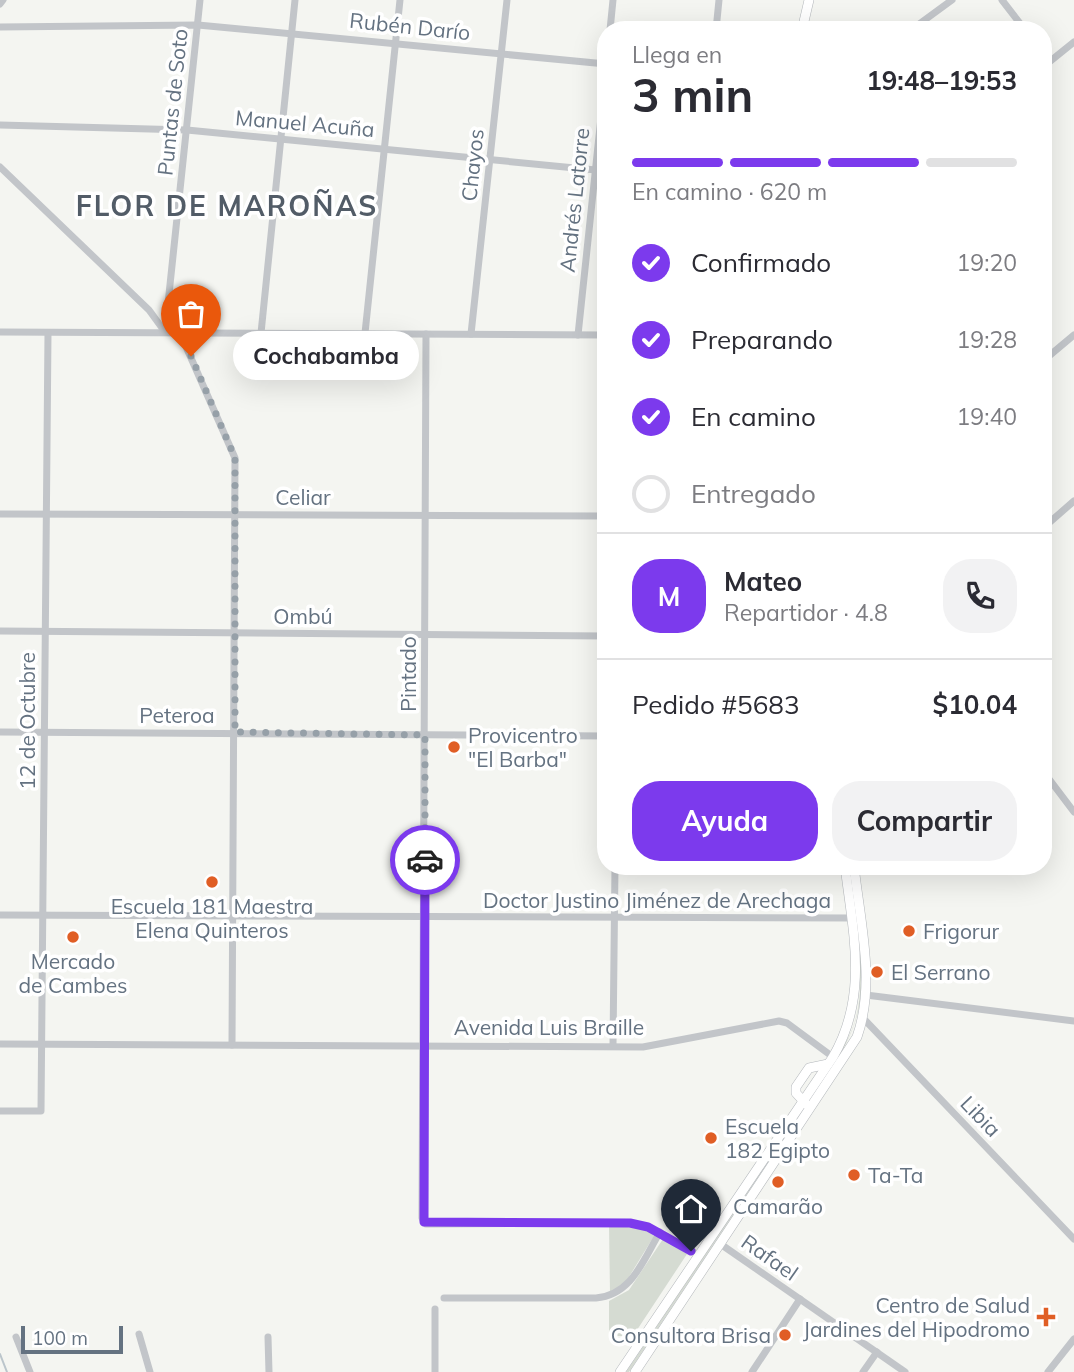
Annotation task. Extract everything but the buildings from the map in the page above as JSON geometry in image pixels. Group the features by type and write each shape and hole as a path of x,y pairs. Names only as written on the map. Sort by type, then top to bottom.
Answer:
{"main road":[{"path":"804,21 809,0"},
{"path":"620,1372 697,1254 850,1051 863,1018 866,995 847,875"},
{"path":"635,1372 807,1105 846,1032 855,1007 853,875"},
{"path":"807,1105 796,1090 801,1080 813,1065 831,1060"}],"street":[{"path":"0,4 4,0"},
{"name":"Puntas de Soto","path":"165,332 200,0"},
{"path":"261,333 295,0"},
{"path":"365,333 400,0"},
{"name":"Chayos","path":"471,334 507,0"},
{"path":"611,21 613,0"},
{"path":"717,21 719,0"},
{"path":"923,21 952,0"},
{"path":"1002,0 1018,21"},
{"name":"Rubén Darío","path":"0,27 198,24 597,63"},
{"path":"1052,60 1074,43"},
{"name":"Manuel Acuña","path":"0,125 187,130 595,170"},
{"name":"Andrés Latorre","path":"578,335 597,152"},
{"path":"0,167 149,310 165,332"},
{"path":"0,332 597,335"},
{"name":"12 de Octubre","path":"0,1111 41,1111 48,332"},
{"path":"180,333 233,451 235,732 232,1045"},
{"name":"Pintado","path":"426,334 422,1218 426,1224 614,1222 639,1224 660,1232"},
{"path":"1052,353 1074,335"},
{"path":"1052,520 1074,501"},
{"name":"Celiar","path":"0,514 597,516"},
{"name":"Ombú","path":"0,631 597,636"},
{"name":"Peteroa","path":"0,732 597,736"},
{"path":"1052,783 1074,812"},
{"path":"613,1045 615,875"},
{"name":"Doctor Justino Jiménez de Arechaga","path":"0,915 855,918"},
{"path":"866,995 1074,1021"},
{"name":"Libia","path":"863,1018 1074,1238"},
{"name":"Avenida Luis Braille","path":"0,1044 642,1047 779,1021 787,1023 831,1060"},
{"path":"444,1297 596,1298 614,1295 627,1286 660,1232 697,1254"},
{"name":"Rafael","path":"719,1243 905,1372"},
{"path":"752,1372 800,1299"},
{"path":"435,1309 435,1372"},
{"path":"139,1334 150,1372"},
{"path":"16,1337 30,1372"},
{"path":"268,1337 269,1372"},
{"path":"1048,1372 1074,1339"},
{"path":"863,1372 877,1352"}],"shaded area":[{"path":"856,935 861,949 862,986 859,1006 855,1023 840,1054 809,1103 814,1089 846,1041 855,1022 860,997"},
{"path":"804,1108 629,1372 626,1372"},
{"path":"609,1225 646,1229 654,1236 624,1285 610,1293"},
{"path":"663,1239 687,1254 633,1336 609,1336 609,1301 629,1290"}],"waterway":[{"path":"0,1354 7,1372"}],"way so far":[{"path":"191,356 235,458 235,732 425,735 425,860"}],"place":[{"name":"Cochabamba","path":"191,356"},
{"name":"Provicentro \"El Barba\"","path":"454,747"},
{"name":"Escuela 181 Maestra Elena Quinteros","path":"212,882"},
{"name":"Frigorur","path":"909,931"},
{"name":"Mercado de Cambes","path":"73,937"},
{"name":"El Serrano","path":"877,972"},
{"name":"Escuela 182 Egipto","path":"711,1138"},
{"name":"Ta-Ta","path":"854,1175"},
{"name":"Camarão","path":"778,1182"},
{"name":"Centro de Salud Jardines del Hipodromo","path":"1046,1317"},
{"name":"Consultora Brisa","path":"785,1335"}],"district":[{"name":"FLOR DE MAROÑAS","path":"227,205"}],"route":[{"path":"425,860 424,1222 630,1223 668,1236 691,1251"}]}
